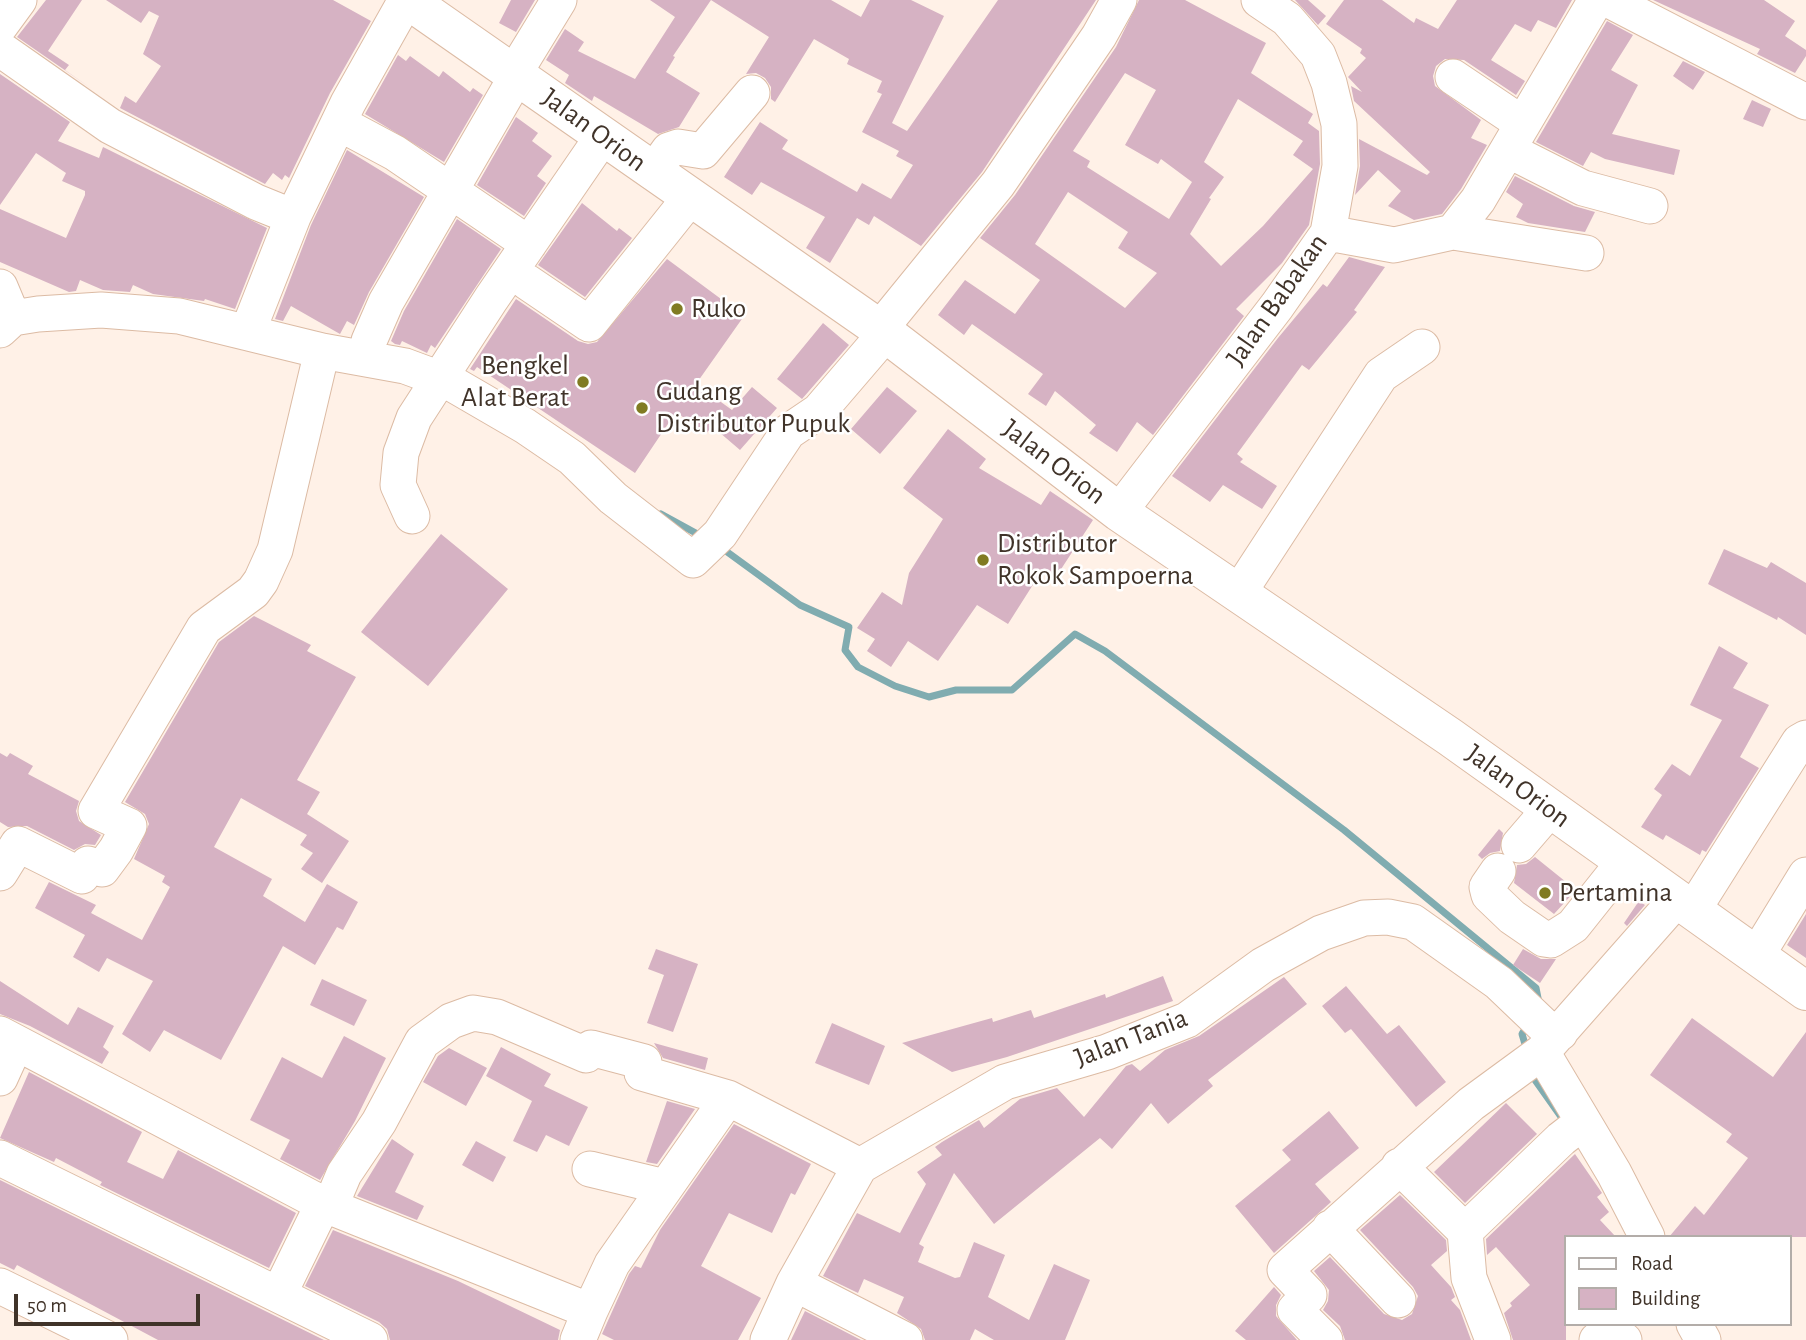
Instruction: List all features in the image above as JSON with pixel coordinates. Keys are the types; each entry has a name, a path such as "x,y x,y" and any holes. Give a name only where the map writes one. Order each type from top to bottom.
{"highway":[{"name":"Jalan Orion","path":"407,0 517,73 689,199 883,331 1119,512 1450,737 1806,991"}],"street":[{"path":"0,26 19,0"},
{"path":"250,326 293,217 339,123 407,0"},
{"path":"367,351 386,302 559,0"},
{"path":"6,311 101,310 179,316 250,326 322,351 367,351 405,366 442,373 572,458 613,498 693,560 710,544 788,432 819,411 999,184 1099,36 1119,0"},
{"path":"1453,232 1478,200 1596,1 1806,102"},
{"name":"Jalan Babakan","path":"1119,512 1277,306 1328,233 1340,166 1338,116 1318,55 1273,4"},
{"path":"0,49 110,126 256,202 293,217"},
{"path":"1453,76 1515,137 1583,188 1650,206"},
{"path":"653,172 669,150 678,147 702,151 752,93"},
{"path":"339,123 395,153 529,244"},
{"path":"412,516 398,485 401,453 414,418 603,136"},
{"path":"527,282 589,324 689,199"},
{"path":"1328,233 1394,245 1453,232 1586,253"},
{"path":"1238,594 1381,375 1422,348"},
{"path":"0,873 18,844 82,876 88,864 102,869 116,850 129,826 96,811 110,782 204,628 253,592 269,566 322,351"},
{"path":"1325,1340 1295,1310 1309,1295 1285,1270 1471,1104 1537,1039 1685,905 1799,742 1806,738"},
{"path":"1550,809 1487,887 1489,895 1512,917 1545,939 1551,940 1573,926 1624,862"},
{"path":"1757,955 1806,875"},
{"name":"Jalan Tania","path":"860,1166 1005,1082 1107,1052 1187,1020 1263,965 1321,933 1364,918 1388,917 1413,922 1499,983 1537,1039 1574,1128 1646,1235"},
{"path":"279,1294 323,1204 333,1200 344,1174 379,1122 422,1042 451,1021 474,1013 497,1017 586,1055 591,1048 644,1062 642,1073 728,1098 860,1166 794,1283 768,1340"},
{"path":"0,1078 8,1039 323,1204 584,1325 612,1264 728,1098"},
{"path":"1465,1231 1574,1128"},
{"path":"0,1158 370,1340"},
{"path":"1399,1166 1465,1231 1469,1278 1493,1340"},
{"path":"590,1169 665,1186"},
{"path":"1330,1228 1398,1300"},
{"path":"794,1283 905,1340"},
{"path":"0,1286 110,1340"},
{"path":"1597,1340 1609,1331 1624,1340"}],"building":[{"path":"46,0 82,0 48,51 69,65 65,70 92,89 17,37"},
{"path":"106,0 333,0 371,21 330,93 289,178 285,175 282,180 273,173 265,184 120,108 125,96 136,103 161,66 143,54 159,16 149,11 141,23"},
{"path":"511,0 535,0 516,32 499,23"},
{"path":"650,0 711,0 673,56 675,57 666,72 700,93 679,127 658,134 594,96 592,101 565,83 569,75 546,60 565,29 584,42 578,51 635,79 675,17"},
{"path":"711,0 831,0 861,17 870,0 911,0 944,16 892,123 907,131 998,0 1096,0 982,172 921,246 874,216 869,225 857,218 830,263 806,248 825,217 761,182 752,195 724,177 760,122 788,140 782,149 857,192 862,183 891,199 913,165 896,156 899,151 862,132 882,94 877,92 882,81 847,64 849,59 814,39 775,102 771,99 771,87 765,78 756,73 746,74 769,37"},
{"path":"1139,0 1185,0 1266,43 1251,73 1313,114 1308,123 1319,131 1320,164 1309,225 1282,263 1236,309 1244,316 1153,435 1137,422 1117,452 1089,433 1096,425 1055,391 1046,406 1028,394 1043,374 972,324 964,335 938,315 965,280 1015,314 1040,280 980,238 1015,195 1116,47","holes":["1125,73 1156,90 1125,145 1158,164 1161,159 1192,182 1169,219 1087,167 1090,161 1073,151","1238,99 1303,141 1293,155 1313,169 1263,226 1221,266 1190,234 1211,199 1209,198 1224,177 1204,162","1068,192 1128,232 1118,248 1157,273 1125,308 1035,244"]},
{"path":"1295,0 1308,0 1326,16 1318,25"},
{"path":"1344,0 1382,0 1414,23 1416,18 1438,29 1457,0 1572,0 1556,28 1538,20 1531,32 1515,24 1491,60 1525,81 1516,95 1464,60 1445,59 1436,66 1433,76 1435,86 1481,120 1471,138 1487,145 1461,189 1442,214 1414,220 1388,206 1401,191 1378,170 1355,195 1360,166 1359,139 1427,175 1430,172 1354,101 1351,86 1362,92 1348,77 1366,58 1360,53 1362,49 1326,24"},
{"path":"1653,0 1764,0 1795,21 1785,36 1806,50 1806,56 1795,73 1757,54 1760,49"},
{"path":"1607,21 1633,35 1611,70 1638,85 1612,134 1680,150 1674,175 1605,159 1591,152 1583,166 1536,142"},
{"path":"398,55 406,61 410,56 439,77 443,71 470,92 473,88 483,95 444,162 365,114"},
{"path":"1683,61 1705,72 1693,90 1673,76"},
{"path":"0,74 70,122 58,141 99,158 103,147 267,228 235,309 205,299 153,294 133,285 130,292 103,290 80,280 76,291 69,292 0,262 0,209 66,238 85,191 62,181 66,173 36,153 0,205"},
{"path":"1752,100 1771,109 1763,127 1743,119"},
{"path":"516,117 538,133 532,141 552,156 537,176 546,183 524,216 477,185"},
{"path":"347,150 424,197 369,292 354,325 347,321 340,334 291,306 283,321 275,319 311,225"},
{"path":"1515,176 1574,206 1595,212 1585,232 1528,223 1516,217 1523,204 1506,192"},
{"path":"582,203 617,231 619,228 632,238 585,297 538,265"},
{"path":"457,219 501,249 435,348 431,345 427,353 402,341 400,345 395,344 391,341 404,311"},
{"path":"1349,257 1385,267 1354,310 1357,312 1309,370 1302,365 1237,454 1243,459 1240,462 1277,486 1262,509 1223,485 1210,502 1172,476 1278,338 1323,284 1327,287"},
{"path":"667,259 744,316 696,384 732,410 752,387 777,408 740,450 712,426 706,434 676,412 635,473 477,367 474,371 470,369 516,299 578,341 588,344 597,342"},
{"path":"823,323 849,345 802,399 777,379"},
{"path":"887,387 917,411 880,454 851,429"},
{"path":"948,429 986,459 979,468 1041,505 1050,491 1093,520 1054,580 1041,572 1008,624 977,605 938,661 908,641 891,667 867,651 875,639 857,628 882,592 902,605 909,573 943,519 903,488"},
{"path":"441,534 508,589 428,686 361,632"},
{"path":"1724,549 1767,568 1771,562 1806,583 1806,635 1778,617 1777,620 1708,584"},
{"path":"254,616 311,645 307,651 356,677 297,780 320,792 307,814 349,841 322,883 301,869 313,853 300,845 307,835 241,798 214,847 272,879 263,896 305,922 327,884 358,902 343,930 337,927 315,965 283,946 221,1060 164,1030 150,1052 122,1034 153,981 107,958 99,972 73,957 85,935 35,908 49,882 96,905 91,913 142,940 170,887 162,882 165,876 134,859 149,824 145,814 125,802 219,642"},
{"path":"1719,646 1748,663 1733,688 1769,705 1740,757 1759,768 1706,852 1702,850 1700,855 1666,835 1663,840 1641,827 1662,795 1654,789 1672,764 1690,776 1722,720 1690,705"},
{"path":"0,753 7,757 10,753 33,766 28,774 79,801 76,811 79,821 101,835 95,845 85,844 74,850 27,826 8,827 0,822"},
{"path":"1499,829 1503,833 1500,851 1490,853 1482,859 1478,855"},
{"path":"1535,857 1576,890 1554,914 1514,883 1517,865 1526,864"},
{"path":"1639,901 1645,905 1627,926 1624,923"},
{"path":"1806,914 1806,958 1787,945"},
{"path":"656,949 698,964 673,1032 647,1023 664,975 648,969"},
{"path":"1523,949 1541,959 1556,959 1540,983 1513,965"},
{"path":"1163,976 1173,1001 1007,1057 952,1072 902,1043 992,1018 993,1022 1031,1010 1034,1018 1105,994 1106,998"},
{"path":"1284,977 1307,1004 1208,1080 1213,1086 1168,1124 1151,1103 1112,1149 1100,1138 994,1224 954,1173 919,1244 924,1247 918,1262 955,1278 960,1277 974,1242 1005,1255 988,1297 1029,1320 1054,1264 1090,1280 1065,1340 994,1340 975,1329 970,1340 925,1340 921,1329 897,1313 904,1297 864,1279 858,1293 823,1276 857,1213 900,1233 926,1184 917,1172 942,1155 935,1147 942,1142 979,1120 984,1128 1020,1099 1057,1088 1084,1117 1126,1066 1132,1064 1140,1071 1165,1050 1199,1036"},
{"path":"322,979 367,1000 354,1026 310,1005"},
{"path":"0,981 68,1025 78,1007 114,1026 103,1047 109,1052 102,1064 30,1026 0,1014"},
{"path":"1346,986 1387,1034 1399,1025 1446,1082 1416,1107 1351,1029 1345,1033 1322,1006"},
{"path":"1692,1018 1773,1077 1806,1032 1806,1237 1671,1235 1695,1206 1704,1215 1748,1158 1726,1142 1732,1134 1650,1075"},
{"path":"832,1023 885,1046 869,1085 815,1063"},
{"path":"344,1036 386,1058 355,1121 320,1180 280,1159 290,1140 250,1120 282,1057 322,1078"},
{"path":"654,1043 708,1058 705,1070 663,1058"},
{"path":"501,1047 551,1074 544,1086 588,1107 569,1146 546,1135 537,1152 513,1141 532,1101 486,1076"},
{"path":"449,1048 487,1068 466,1106 423,1082 438,1056"},
{"path":"29,1072 142,1132 127,1162 163,1179 178,1150 296,1213 269,1268 100,1185 102,1182 56,1158 54,1162 0,1138"},
{"path":"667,1101 695,1109 657,1164 646,1162"},
{"path":"1506,1103 1537,1134 1465,1203 1434,1172"},
{"path":"1329,1111 1359,1148 1315,1184 1331,1202 1274,1253 1235,1206 1291,1160 1282,1150"},
{"path":"734,1124 811,1164 795,1195 791,1193 772,1233 729,1213 701,1266 761,1298 738,1340 614,1340 602,1334 629,1274 635,1266 641,1268 660,1230"},
{"path":"392,1139 414,1154 395,1192 424,1206 417,1220 357,1196"},
{"path":"476,1141 506,1157 493,1182 462,1165"},
{"path":"1575,1154 1602,1193 1597,1197 1609,1212 1600,1220 1614,1235 1564,1235 1566,1340 1513,1340 1504,1313 1512,1306 1510,1303 1530,1285 1496,1247 1487,1255 1486,1239"},
{"path":"0,1180 324,1340 158,1340 17,1265 14,1270 0,1263"},
{"path":"1400,1195 1446,1240 1447,1251 1431,1265 1451,1287 1455,1297 1451,1300 1460,1310 1471,1340 1345,1340 1340,1326 1323,1310 1328,1301 1329,1290 1314,1271 1330,1257 1384,1314 1402,1320 1412,1314 1418,1296 1413,1287 1360,1230"},
{"path":"333,1230 458,1281 560,1330 558,1340 390,1340 387,1329 379,1322 305,1286"},
{"path":"1274,1287 1281,1295 1276,1305 1276,1316 1297,1340 1246,1340 1235,1331"},
{"path":"805,1311 861,1340 791,1340"}],"waterway":[{"path":"661,514 703,537"},
{"path":"719,546 800,605 849,627 845,650 858,667 895,686 929,697 956,690 1012,690 1075,634 1105,651 1344,830 1536,988 1539,1003"},
{"path":"1527,1051 1522,1034 1529,1023"},
{"path":"1533,1072 1535,1080 1564,1121"}],"place":[{"name":"Ruko","path":"677,309"},
{"name":"Bengkel Alat Berat","path":"583,382"},
{"name":"Gudang Distributor Pupuk","path":"642,408"},
{"name":"Distributor Rokok Sampoerna","path":"983,560"},
{"name":"Pertamina","path":"1545,893"}]}
